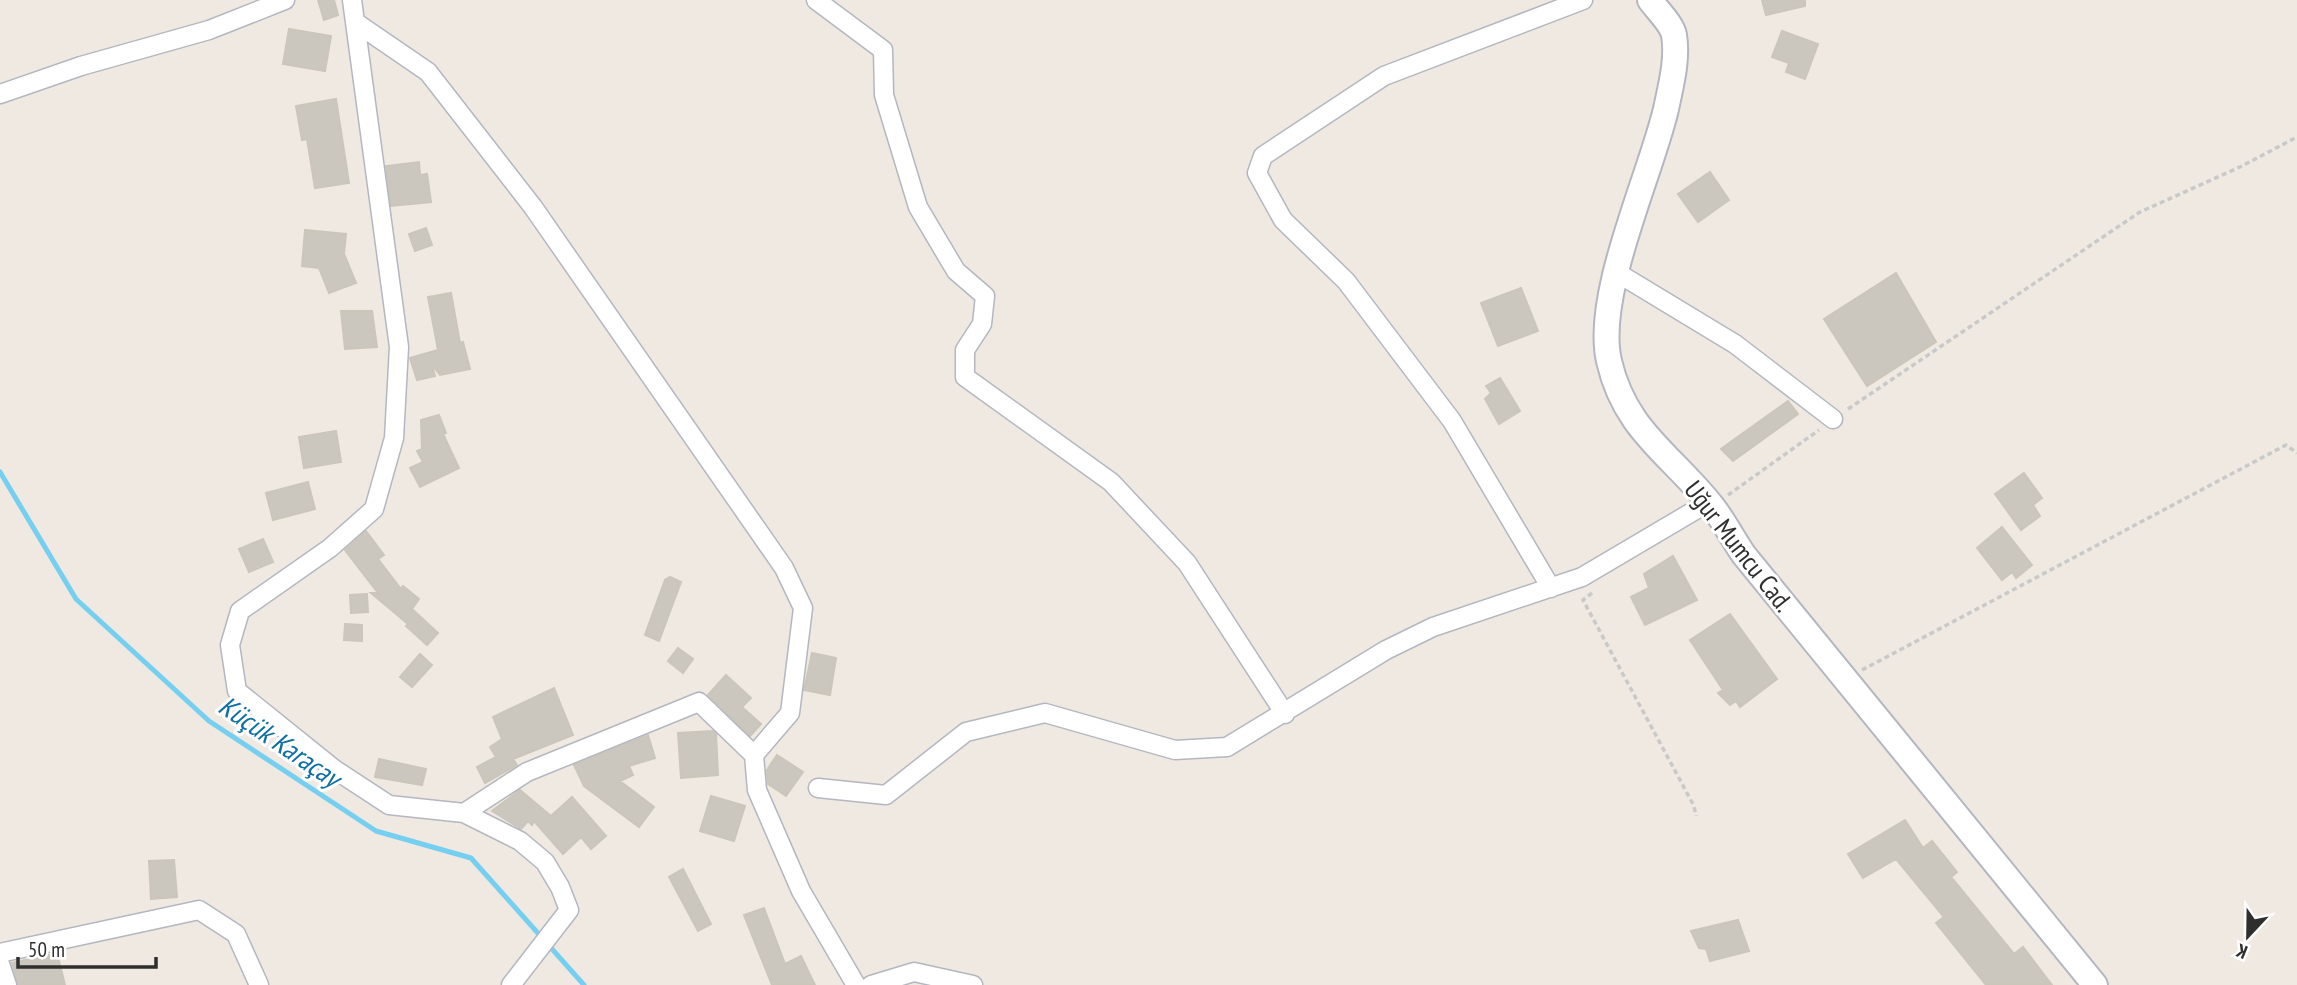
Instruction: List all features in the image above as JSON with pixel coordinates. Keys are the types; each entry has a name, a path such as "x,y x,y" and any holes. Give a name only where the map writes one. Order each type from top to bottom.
{"street":[{"path":"0,94 81,66 209,30 285,0"},
{"path":"352,0 399,347 394,438 374,509 330,548 240,611 230,645 237,691 334,769 388,805 464,813 520,841 545,862 561,887 569,910 511,985"},
{"path":"816,0 883,50 884,95 918,207 956,271 985,296 982,324 965,350 965,377 1111,482 1187,563 1285,714"},
{"path":"1551,588 1452,421 1346,281 1283,220 1257,173 1263,156 1384,76 1583,0"},
{"name":"Uğur Mumcu Cad.","path":"1650,0 1674,33 1674,75 1658,142 1616,272 1607,314 1608,359 1621,398 1648,440 1710,504 1744,555 2095,985"},
{"path":"355,22 428,72 533,207 784,568 803,608 790,713 754,755"},
{"path":"1616,272 1735,344 1833,419"},
{"path":"818,789 886,795 967,732 1045,713 1175,750 1227,747 1386,650 1433,627 1582,577 1710,504"},
{"path":"464,813 527,772 699,702 754,755 757,789 802,891 856,985"},
{"path":"0,953 199,910 236,934 259,985"},
{"path":"0,964 7,985"},
{"path":"871,985 914,972 974,985"}],"path":[{"path":"1710,504 2140,212 2297,137"},
{"path":"1845,679 2286,445 2297,453"},
{"path":"1593,592 1583,600 1694,806 1696,816"}],"building":[{"path":"318,0 334,0 338,15 324,20"},
{"path":"1762,0 1805,0 1805,6 1766,15"},
{"path":"289,29 331,36 325,71 283,64"},
{"path":"1782,31 1818,44 1805,79 1786,72 1789,63 1772,57"},
{"path":"336,99 349,183 315,188 307,139 302,140 296,106"},
{"path":"419,162 420,175 427,174 431,202 391,206 386,166"},
{"path":"1710,172 1729,200 1698,222 1678,194"},
{"path":"426,228 432,245 415,251 409,234"},
{"path":"305,230 346,234 344,254 356,283 329,293 319,268 302,266"},
{"path":"1896,273 1936,342 1867,386 1824,319"},
{"path":"1521,288 1538,331 1498,346 1481,303"},
{"path":"451,293 460,343 463,342 470,369 440,375 432,365 435,376 417,380 410,358 438,350 428,297"},
{"path":"341,311 372,311 377,347 345,349"},
{"path":"1500,378 1520,411 1499,424 1485,399 1491,393 1486,386"},
{"path":"1788,401 1798,414 1733,461 1721,449"},
{"path":"439,415 446,433 443,434 459,468 420,487 410,468 423,462 417,451 422,449 421,420"},
{"path":"336,431 341,462 304,468 299,437"},
{"path":"2024,473 2042,498 2033,505 2040,516 2021,530 1995,494"},
{"path":"308,482 315,509 273,520 266,493"},
{"path":"2002,527 2032,565 2016,578 2012,572 2002,580 1977,548"},
{"path":"366,531 384,555 378,559 401,589 403,586 419,599 412,609 438,633 427,645 406,626 408,624 371,593 378,593 345,550"},
{"path":"263,539 273,562 249,572 239,549"},
{"path":"1673,556 1697,600 1645,625 1631,597 1649,588 1644,574"},
{"path":"670,577 681,582 659,641 645,635 665,580"},
{"path":"367,594 368,612 351,613 350,595"},
{"path":"1730,614 1777,679 1740,707 1736,701 1730,705 1718,693 1723,690 1690,640"},
{"path":"345,624 362,625 362,641 344,640"},
{"path":"678,648 693,659 683,673 668,661"},
{"path":"812,653 836,658 830,695 804,690"},
{"path":"420,654 432,665 412,687 400,677"},
{"path":"726,675 751,698 742,707 761,724 750,736 708,695"},
{"path":"554,688 573,735 513,759 517,765 485,783 477,767 496,757 490,747 502,739 493,717"},
{"path":"713,731 716,734 718,775 681,778 678,733"},
{"path":"648,735 655,758 629,766 633,775 620,781 654,807 639,827 584,786 574,765"},
{"path":"777,755 803,772 786,796 768,784 767,770"},
{"path":"379,759 426,769 422,785 375,777"},
{"path":"520,790 551,816 572,797 606,836 591,849 581,837 563,854 534,821 532,825 528,821 521,829 492,811"},
{"path":"711,796 745,806 734,841 700,831"},
{"path":"1905,820 1923,848 1932,841 1957,872 1951,877 2014,954 2023,947 2052,985 1986,985 1936,923 1944,917 1896,859 1863,878 1848,854"},
{"path":"174,860 177,897 151,899 149,861"},
{"path":"683,869 711,924 698,931 669,877"},
{"path":"764,908 785,964 801,956 815,985 772,985 744,915"},
{"path":"1738,920 1749,951 1710,961 1706,949 1699,948 1691,931"},
{"path":"57,953 65,985 18,985 12,963"}],"waterway":[{"name":"Küçük Karaçay","path":"0,472 76,599 209,721 376,831 471,858 584,985"}]}
